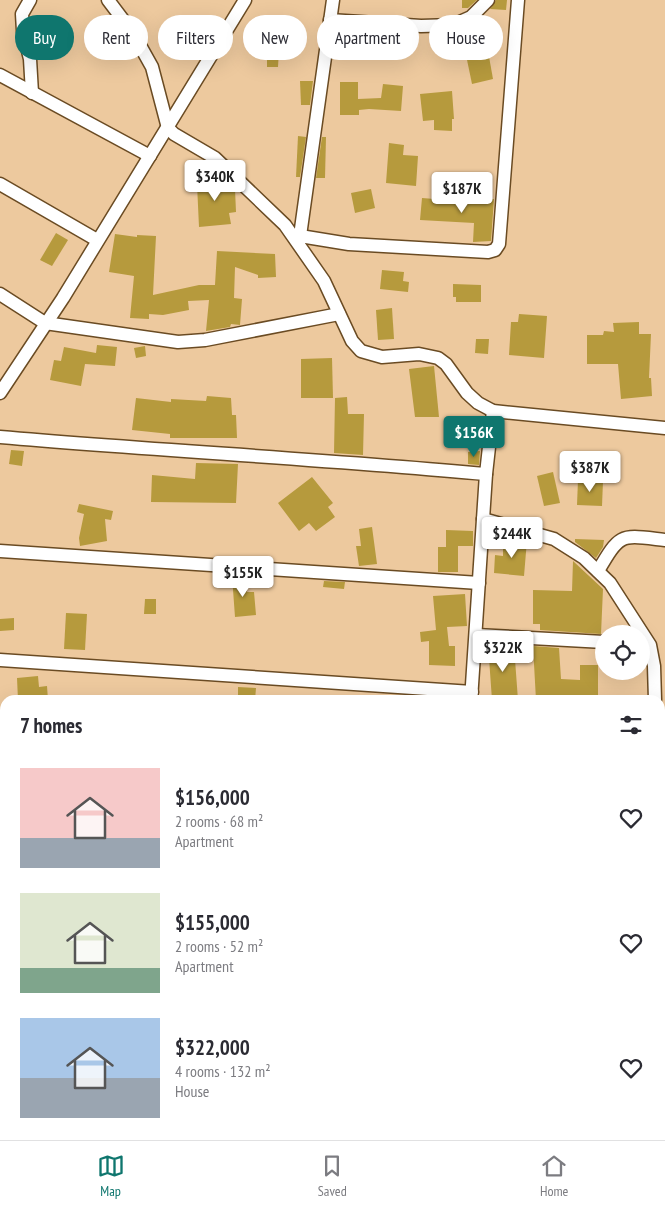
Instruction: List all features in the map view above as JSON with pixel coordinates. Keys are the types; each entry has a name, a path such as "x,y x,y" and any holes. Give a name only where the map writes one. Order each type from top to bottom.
{"street":[{"path":"30,0 22,14 23,31 30,59 32,93"},
{"path":"108,0 133,33 152,67 168,128 174,134 214,158 300,241 324,281 352,340 361,351 382,357 419,354 438,358 446,364 467,393 478,403 493,412 665,428"},
{"path":"0,393 168,128 245,0"},
{"path":"331,15 333,0"},
{"path":"419,26 453,25 472,16 488,0"},
{"path":"300,241 488,252 495,250 499,244 518,0"},
{"path":"300,241 325,60"},
{"path":"0,75 150,156"},
{"path":"0,184 97,240"},
{"path":"0,294 45,323 178,342 205,340 339,314"},
{"path":"471,695 486,474 493,412"},
{"path":"0,437 150,450 376,464 486,474"},
{"path":"483,519 554,539 584,558 610,583 635,625"},
{"path":"598,571 614,544 619,540 632,536 665,540"},
{"path":"0,551 479,583"},
{"path":"476,635 595,642"},
{"path":"650,655 654,666 655,695"},
{"path":"0,660 458,695"}],"building":[{"path":"462,0 477,0 468,8 462,8"},
{"path":"496,0 507,0 506,10 490,9"},
{"path":"267,60 278,60 278,67 267,67"},
{"path":"467,60 490,60 493,79 472,84"},
{"path":"300,81 313,81 310,105 301,105"},
{"path":"340,82 358,82 358,99 381,98 383,84 403,86 401,111 369,109 359,110 359,115 340,115"},
{"path":"452,91 454,119 452,119 452,131 434,130 434,120 423,121 420,94"},
{"path":"298,136 306,137 300,177 296,177"},
{"path":"322,137 326,137 325,178 316,178"},
{"path":"389,143 404,145 403,155 418,156 416,186 386,183"},
{"path":"202,172 213,172 213,183 229,183 235,189 236,212 229,213 231,224 199,227 197,184 202,183"},
{"path":"371,189 375,208 355,213 351,193"},
{"path":"422,198 460,201 460,199 494,199 491,241 473,242 474,223 420,220"},
{"path":"56,233 68,240 52,266 40,260"},
{"path":"115,234 137,237 137,235 156,236 153,295 199,285 215,285 217,251 275,254 276,277 258,278 258,275 235,267 234,298 242,299 240,325 231,324 230,327 206,331 209,300 188,301 189,310 163,315 149,314 149,319 130,318 134,276 109,272"},
{"path":"382,270 404,272 403,281 409,282 408,292 380,289"},
{"path":"453,284 481,285 481,302 456,302 456,297 453,297"},
{"path":"392,308 394,339 378,340 376,310"},
{"path":"519,314 547,316 544,358 509,355 511,322 518,322"},
{"path":"639,322 639,334 651,334 649,378 651,378 652,396 621,399 618,364 587,364 587,335 603,335 604,331 614,332 613,323"},
{"path":"476,339 489,339 488,354 475,353"},
{"path":"97,345 117,347 115,366 85,364 81,386 50,380 54,360 61,361 64,347 96,353"},
{"path":"145,346 146,356 136,358 134,348"},
{"path":"332,358 333,398 301,398 301,359"},
{"path":"434,366 439,417 415,417 409,369"},
{"path":"207,396 231,398 232,415 236,415 237,438 170,438 170,434 132,430 136,398 171,402 171,399 206,401"},
{"path":"347,397 348,414 364,414 363,455 334,453 335,398"},
{"path":"11,450 24,451 22,466 9,464"},
{"path":"480,451 479,465 468,464 468,452"},
{"path":"196,463 238,464 236,503 151,502 152,475 195,479"},
{"path":"553,472 560,503 544,506 537,476"},
{"path":"312,477 333,503 328,507 335,517 316,531 309,523 299,531 278,503"},
{"path":"578,480 603,481 602,506 577,505"},
{"path":"79,504 113,511 111,520 105,519 107,541 80,546 79,538 84,514 77,512"},
{"path":"372,527 377,564 359,566 356,546 361,546 359,529"},
{"path":"446,530 473,531 473,546 458,546 458,572 438,572 438,547 446,547"},
{"path":"512,538 527,540 524,576 494,573 495,555 503,556 503,548 511,549"},
{"path":"575,539 604,540 603,547 596,558 575,542"},
{"path":"573,561 603,589 601,625 595,625 595,634 540,630 540,624 533,624 533,590 572,591"},
{"path":"232,576 246,576 247,592 254,592 256,615 235,617"},
{"path":"324,581 345,582 344,589 323,587"},
{"path":"465,594 467,626 447,627 449,646 455,646 455,666 429,665 429,641 421,642 420,632 436,630 433,596"},
{"path":"145,599 156,599 156,614 144,614"},
{"path":"66,613 87,614 85,650 64,649"},
{"path":"14,618 14,630 0,631 0,619"},
{"path":"488,644 500,644 501,647 514,646 518,695 492,695"},
{"path":"533,646 559,648 561,679 580,680 580,665 595,665 598,695 536,695"},
{"path":"38,676 39,687 47,686 48,695 18,695 17,678"},
{"path":"238,687 256,688 255,695 238,695"}]}
